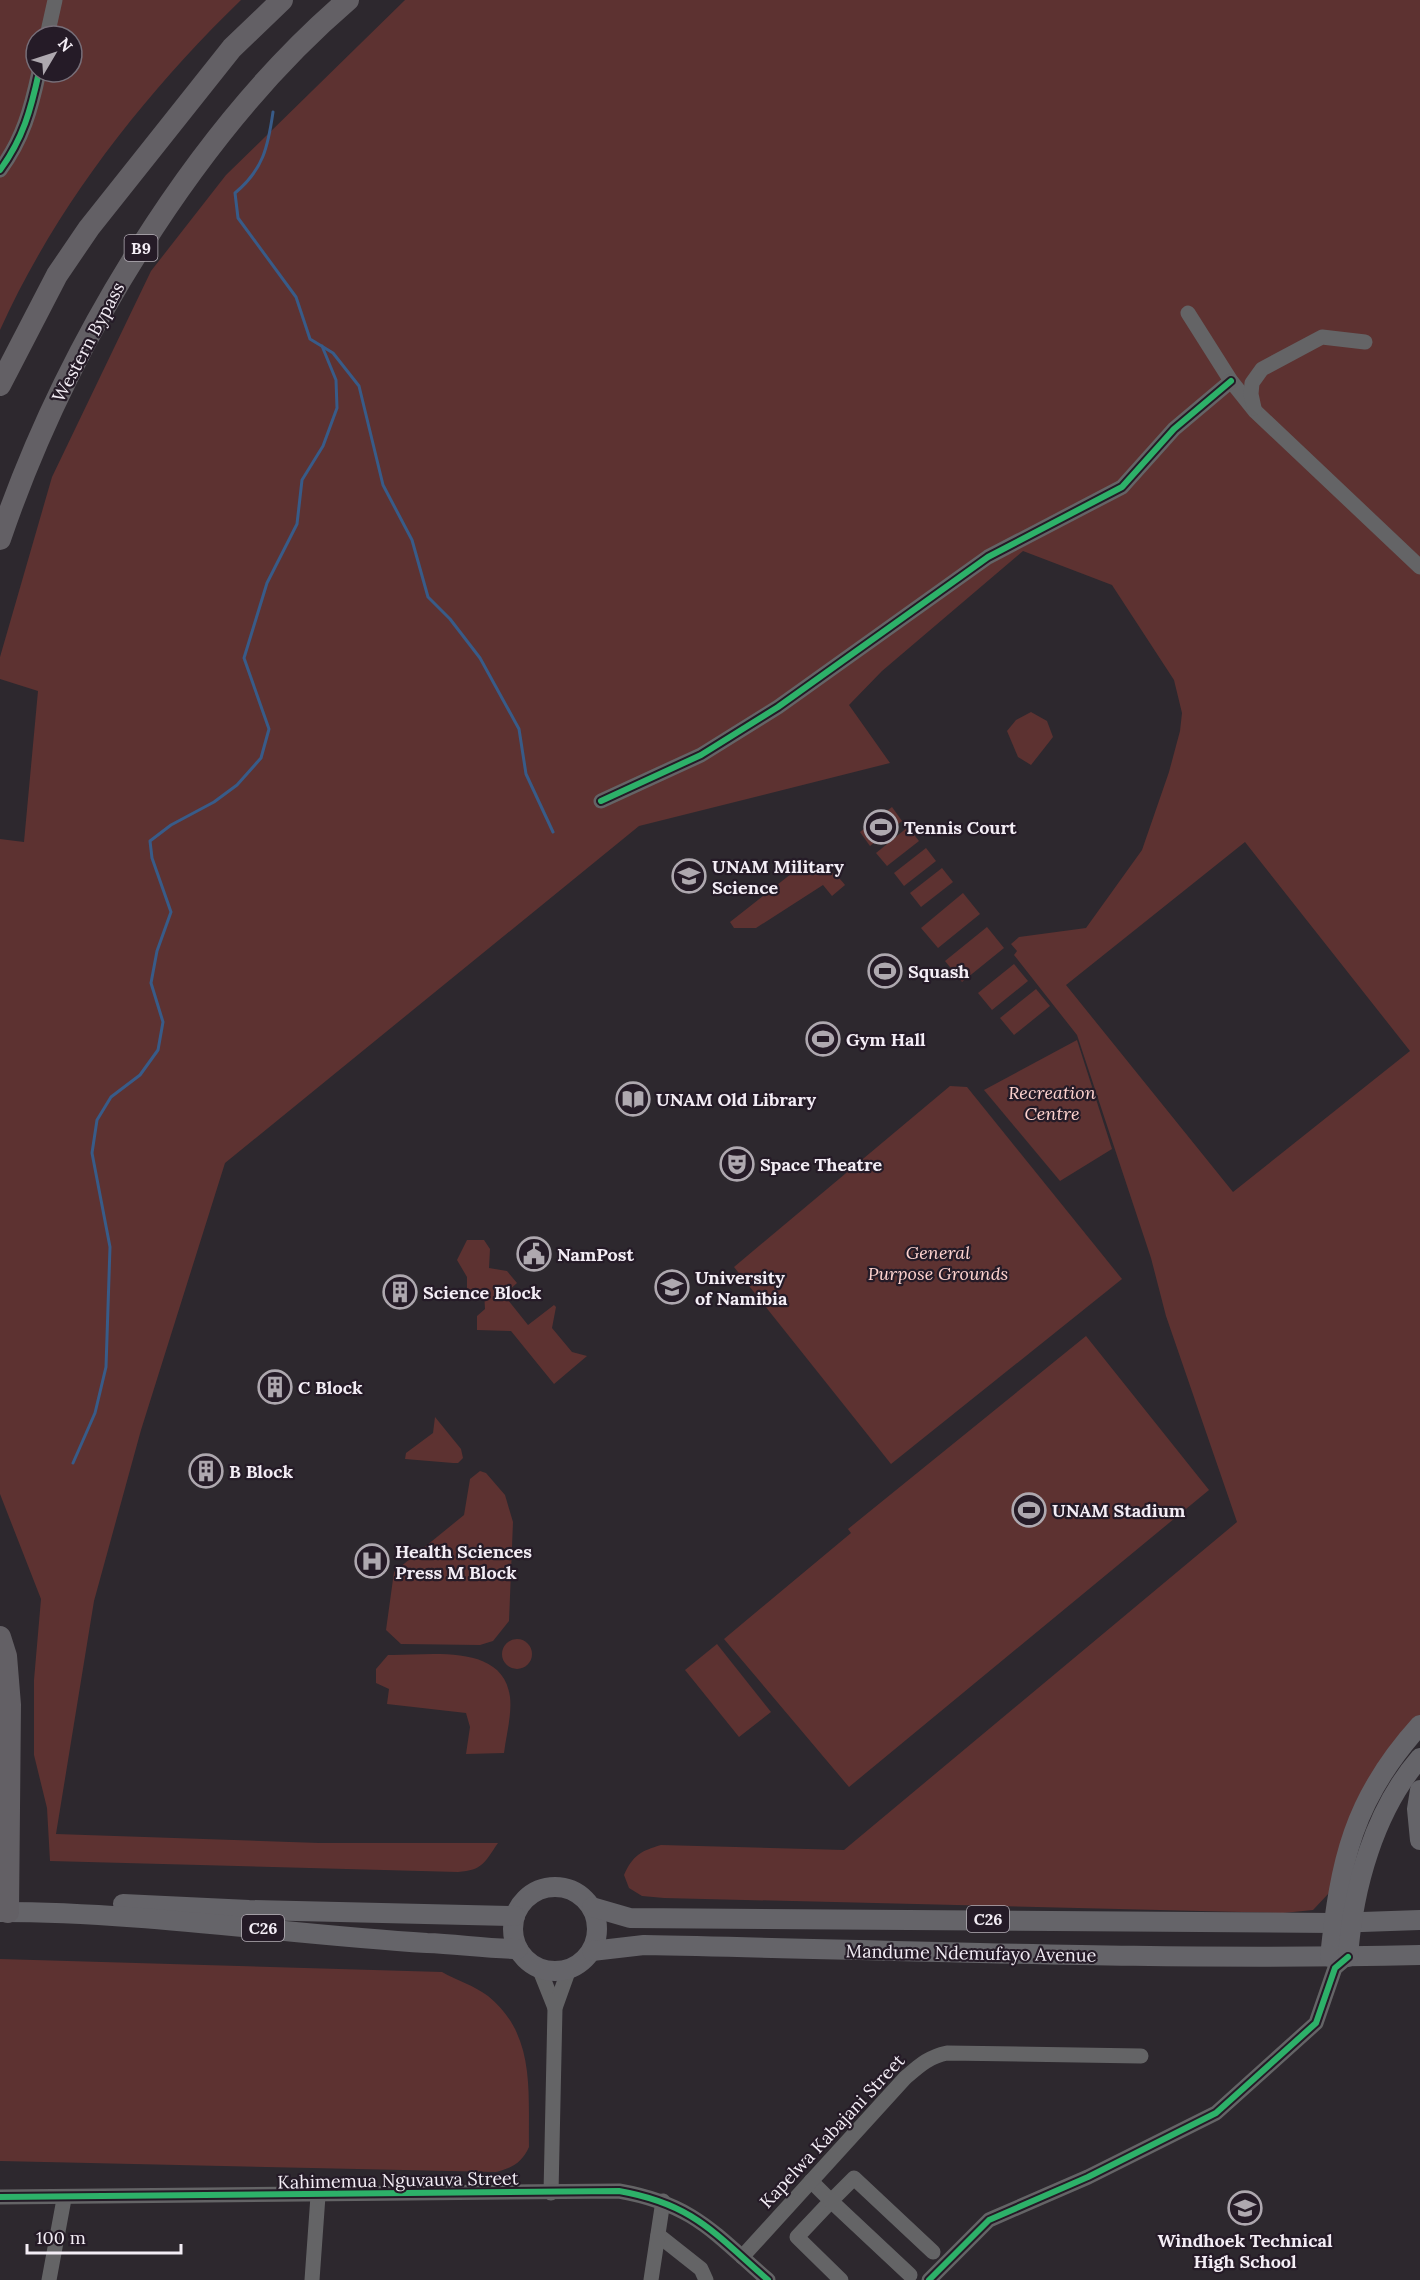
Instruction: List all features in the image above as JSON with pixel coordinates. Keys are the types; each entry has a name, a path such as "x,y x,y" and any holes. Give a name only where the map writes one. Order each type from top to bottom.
{"highway":[{"path":"0,385 57,275 89,228 232,48 282,0"},
{"name":"Western Bypass","path":"0,539 21,480 61,390 131,263 226,130 282,65 348,0"},
{"path":"0,1637 6,1656 10,1705 4,1905"}],"main road":[{"path":"1338,1961 1345,1856 1362,1809 1386,1766 1420,1725"},
{"path":"1342,1923 1389,1803 1420,1758"},
{"path":"1420,1790 1417,1809 1420,1840"},
{"name":"Mandume Ndemufayo Avenue","path":"515,1932 521,1904 536,1891 556,1886 572,1890 592,1907 630,1918 1342,1923 1420,1920"},
{"name":"C26","path":"4,1905 249,1910 515,1932"},
{"name":"C26","path":"4,1905 351,1938 515,1932"},
{"path":"515,1932 535,1966 553,1972 569,1970 582,1962 592,1951 598,1931 592,1907"},
{"name":"Mandume Ndemufayo Avenue","path":"592,1951 644,1945 1338,1961 1420,1955"}],"street":[{"path":"49,24 55,0"},
{"path":"0,170 18,144 25,128 36,84"},
{"path":"1188,313 1231,381 1255,411 1420,567"},
{"path":"1255,411 1251,394 1252,383 1262,369 1322,337 1365,342"},
{"path":"601,801 701,755 778,706 988,557 1122,487 1174,429 1231,381"},
{"path":"929,2280 989,2220 1089,2177 1216,2113 1316,2023 1338,1961"},
{"path":"535,1966 555,2008"},
{"path":"551,2193 555,2008 569,1970"},
{"name":"Kapelwa Kabajani Street","path":"742,2257 905,2078 934,2056 946,2053 1141,2056"},
{"path":"841,2280 797,2236 855,2178 933,2252"},
{"path":"811,2181 910,2275"},
{"name":"Kahimemua Nguvauva Street","path":"0,2197 64,2199 619,2191 663,2201 687,2211 707,2225 768,2280"},
{"path":"312,2280 318,2196"},
{"path":"49,2280 64,2199"},
{"path":"651,2280 663,2201"},
{"path":"658,2235 701,2270 706,2280"}],"green space":[{"path":"0,0 241,0 170,74 105,154 75,196 22,284 0,330"},
{"path":"405,0 1420,0 1420,1725 1406,1741 1329,1893 1313,1910 1283,1913 664,1898 642,1896 629,1888 624,1875 638,1855 661,1845 844,1850 1237,1522 1166,1316 1151,1258 1077,1035 1014,955 1017,951 1011,944 1019,937 1086,928 1142,850 1169,772 1180,731 1182,713 1174,680 1112,585 1023,551 882,671 849,705 890,763 639,826 225,1163 141,1430 94,1601 56,1834 319,1843 498,1843 489,1856 478,1867 458,1872 50,1861 47,1808 34,1755 34,1680 41,1599 0,1494 0,839 24,842 38,691 0,679 0,657 52,477 151,271 226,175","holes":["1245,842 1410,1051 1233,1192 1066,985"]},
{"path":"1031,712 1047,721 1053,737 1031,765 1018,757 1007,731 1016,720"},
{"name":"Tennis Court","path":"892,807 902,821 870,846 860,832"},
{"path":"908,827 919,841 887,866 876,853"},
{"path":"926,848 936,861 904,886 894,873"},
{"path":"805,867 828,870 845,885 832,896 823,885 756,928 734,928 730,922 791,874"},
{"path":"942,868 953,882 921,907 910,893"},
{"path":"963,893 980,914 938,948 921,928"},
{"path":"987,927 1004,948 962,982 945,961"},
{"path":"1014,964 1028,981 992,1010 978,993"},
{"path":"1036,989 1050,1006 1014,1035 1000,1018"},
{"name":"Recreation Centre","path":"1077,1040 1112,1149 1060,1181 984,1090"},
{"name":"General Purpose Grounds","path":"950,1086 967,1087 1122,1279 891,1464 734,1267"},
{"path":"467,1240 484,1240 490,1249 489,1268 507,1271 517,1283 504,1295 528,1325 554,1305 556,1307 552,1328 572,1352 587,1356 554,1384 511,1331 477,1330 477,1316 485,1309 484,1292 467,1289 467,1277 457,1260"},
{"name":"UNAM Stadium","path":"1086,1336 1209,1490 849,1787 724,1639 851,1533 848,1529"},
{"path":"435,1417 461,1449 463,1458 458,1463 405,1459 406,1453 433,1433"},
{"path":"480,1471 486,1473 505,1495 513,1522 509,1621 493,1641 480,1645 401,1644 386,1630 394,1572 464,1515 470,1479"},
{"path":"517,1639 528,1643 532,1654 528,1665 517,1669 506,1665 502,1654 506,1643"},
{"path":"717,1644 771,1712 739,1737 685,1670"},
{"path":"388,1655 461,1656 479,1660 494,1667 504,1679 510,1697 510,1718 504,1753 466,1754 470,1727 466,1713 387,1704 389,1689 376,1683 376,1669"},
{"path":"0,1959 442,1972 488,1996 504,2011 515,2028 526,2065 529,2147 516,2164 496,2172 0,2161"}],"waterway":[{"path":"273,112 263,157 252,176 235,193 238,218 296,297 310,339 333,353 359,386 383,485 412,540 428,597 450,619 480,658 519,729 526,774 553,832"},
{"path":"73,1463 95,1413 106,1367 110,1247 92,1153 97,1120 111,1097 140,1075 158,1050 163,1022 151,983 157,951 171,912 152,858 150,841 171,825 214,802 237,785 261,758 269,729 244,658 267,583 297,524 302,480 323,446 337,408 336,380 322,346"}],"cycle path":[{"path":"0,170 15,147 36,84"},
{"path":"601,801 701,755 778,707 988,557 1122,487 1174,429 1231,381"},
{"path":"929,2280 989,2220 1088,2177 1216,2113 1316,2023 1335,1968 1348,1957"},
{"path":"0,2197 619,2191 666,2204 684,2212 717,2235 768,2280"}],"place":[{"name":"Tennis Court","path":"881,827"},
{"name":"UNAM Military Science","path":"689,876"},
{"name":"Squash","path":"885,971"},
{"name":"Gym Hall","path":"823,1039"},
{"name":"UNAM Old Library","path":"633,1099"},
{"name":"Space Theatre","path":"737,1164"},
{"name":"NamPost","path":"534,1254"},
{"name":"University of Namibia","path":"672,1287"},
{"name":"Science Block","path":"400,1292"},
{"name":"C Block","path":"275,1387"},
{"name":"B Block","path":"206,1471"},
{"name":"UNAM Stadium","path":"1029,1510"},
{"name":"Health Sciences Press M Block","path":"372,1561"},
{"name":"Windhoek Technical High School","path":"1245,2208"}]}
